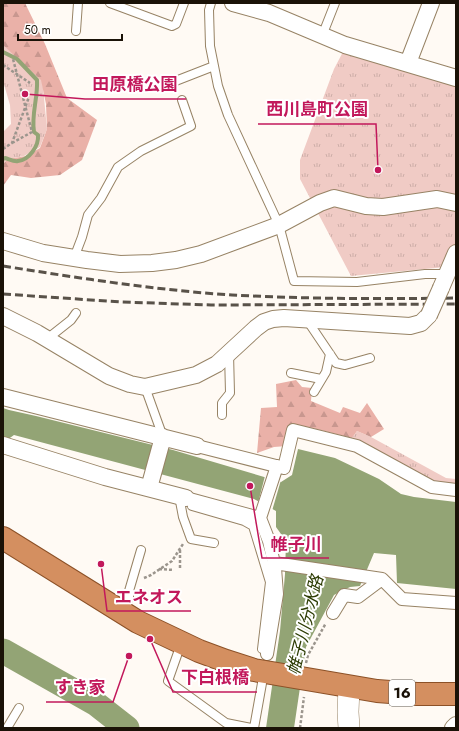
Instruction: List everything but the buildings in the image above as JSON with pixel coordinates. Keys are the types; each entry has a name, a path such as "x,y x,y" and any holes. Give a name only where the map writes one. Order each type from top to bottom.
{"highway":[{"name":"16","path":"3,538 125,606 182,643 226,661 254,670 266,663 306,680 349,687 417,694 456,694"}],"street":[{"path":"233,3 269,14 345,45 456,78"},
{"path":"408,63 431,3"},
{"path":"3,241 43,253 74,258 120,264 152,263 176,260 201,254 279,225 320,203 334,198 366,206 383,207 437,199 456,203"},
{"path":"3,316 21,324 109,376 130,384 146,387 196,375 217,364 256,328 272,319 284,318 410,326 421,323 429,315 456,253"},
{"path":"3,397 162,440 198,446 276,469 284,468 294,430 357,446 432,488 456,490"},
{"path":"149,486 162,440"},
{"path":"5,446 105,477 149,486 182,499 261,516"},
{"path":"266,663 277,594 277,563 261,516 276,469"},
{"path":"277,563 376,578 402,599 456,603"},
{"path":"333,613 344,595 358,597 376,578"},
{"path":"349,687 349,728"},
{"path":"453,728 456,725"}],"lane":[{"path":"76,31 78,3"},
{"path":"110,3 172,26 176,24 184,3"},
{"path":"210,3 210,46 218,86 228,115 279,225 294,281 357,282 425,274 444,281"},
{"path":"322,36 335,3"},
{"path":"173,82 214,66"},
{"path":"74,258 88,215 101,198 118,167 141,151 190,126 182,100"},
{"path":"47,339 71,320 76,313"},
{"path":"307,320 336,363 345,365 370,358"},
{"path":"222,415 222,403 230,393 229,353"},
{"path":"314,392 326,372 330,354"},
{"path":"292,373 321,379"},
{"path":"146,387 162,440"},
{"path":"214,543 191,539 188,535 182,499 244,521 253,526 270,582 266,663 254,728"},
{"path":"125,606 142,550"},
{"path":"182,643 168,681 226,722 251,728"},
{"path":"7,728 19,708"}],"path":[{"path":"3,149 32,132 13,59"},
{"path":"3,65 30,83"},
{"path":"12,143 29,97"},
{"path":"125,606 138,582 175,558 182,544 191,539"},
{"path":"180,548 180,570"},
{"path":"159,569 174,570"},
{"path":"300,728 308,655 333,613"}],"green space":[{"path":"3,3 25,3 45,44 67,98 97,120 82,160 60,175 31,178 11,175 3,186 3,164 8,159 26,156 40,148 47,129 46,104 41,80 3,45"},
{"path":"3,45 42,77 47,129 40,147 24,156 8,159 3,164 3,132 11,124 10,105 3,81"},
{"path":"345,48 456,81 456,243 446,267 351,276 300,179 300,160 334,69"},
{"path":"296,380 302,387 312,388 311,401 340,413 343,407 360,413 367,403 384,429 371,437 357,431 352,438 312,428 292,426 287,446 274,447 257,453 261,408 277,407 276,384"},
{"path":"357,431 371,437 446,478 456,479 456,486 442,485 352,438"}],"water":[{"name":"帷子川分水路","path":"3,408 173,450 281,482 292,475 298,449 335,458 379,479 401,494 456,502 456,589 397,583 396,555 374,553 360,586 350,587 334,595 306,647 294,728 266,728 280,631 285,574 286,541 276,527 276,511 254,499 14,435 7,440 3,439"}],"pier":[{"path":"265,476 281,480 272,511 258,503"}],"waterway":[{"path":"3,52 17,59 37,80 37,94 33,125 34,132 38,135 35,148 26,158 16,161 5,158 3,159"},
{"path":"3,651 95,703 127,728"}],"railway":[{"path":"3,266 146,287 203,293 288,297 400,299 456,298"},
{"path":"3,294 121,302 211,305 456,304"}],"place":[{"name":"田原橋公園","path":"25,94"},
{"name":"西川島町公園","path":"378,170"},
{"name":"帷子川","path":"250,486"},
{"name":"エネオス","path":"101,564"},
{"name":"下白根橋","path":"150,639"},
{"name":"すき家","path":"129,656"}]}
